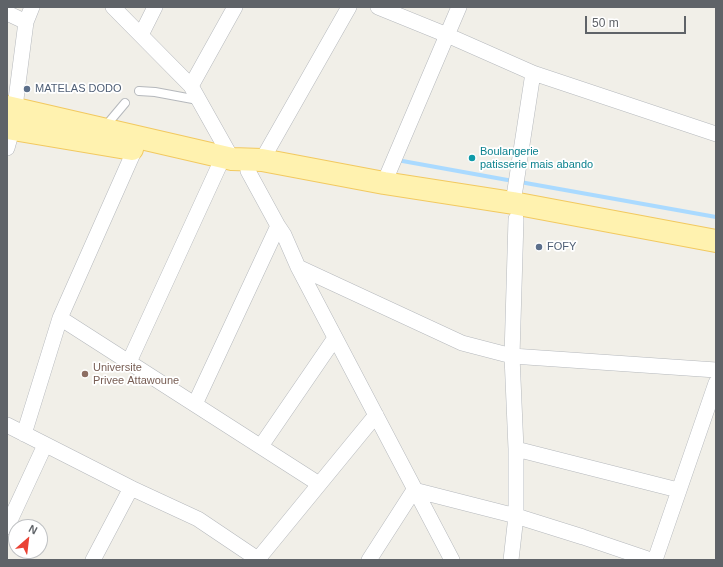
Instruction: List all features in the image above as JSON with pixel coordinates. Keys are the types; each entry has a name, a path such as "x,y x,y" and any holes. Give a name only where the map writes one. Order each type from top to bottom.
{"main road":[{"path":"10,125 104,128 240,164 515,211 716,241"},
{"path":"10,125 135,149 384,183 716,254"}],"street":[{"path":"10,125 26,22 32,7"},
{"path":"113,7 191,86 198,100 284,235 298,267 452,560"},
{"path":"141,35 155,7"},
{"path":"191,86 235,7"},
{"path":"129,362 240,164 349,7"},
{"path":"378,7 447,35 533,73 716,134"},
{"path":"384,183 459,7"},
{"path":"7,13 26,22"},
{"path":"511,560 516,516 516,449 512,356 515,211 533,73"},
{"path":"24,434 60,318 135,149"},
{"path":"195,404 278,226"},
{"path":"298,267 462,343 512,356 716,370"},
{"path":"60,318 319,484"},
{"path":"261,446 335,338"},
{"path":"655,560 716,383"},
{"path":"7,426 131,488 198,519 242,555 258,559 376,415"},
{"path":"7,527 45,445"},
{"path":"516,449 678,490"},
{"path":"93,560 131,488"},
{"path":"414,490 516,516 651,560"},
{"path":"369,560 414,490"}],"lane":[{"path":"139,91 155,92 198,100"},
{"path":"104,128 125,103"}],"waterway":[{"path":"397,160 513,181"},
{"path":"520,182 716,217"}],"place":[{"name":"MATELAS DODO","path":"27,89"},
{"name":"Boulangerie patisserie mais abando","path":"472,158"},
{"name":"FOFY","path":"539,247"},
{"name":"Universite Privee Attawoune","path":"85,374"}]}
